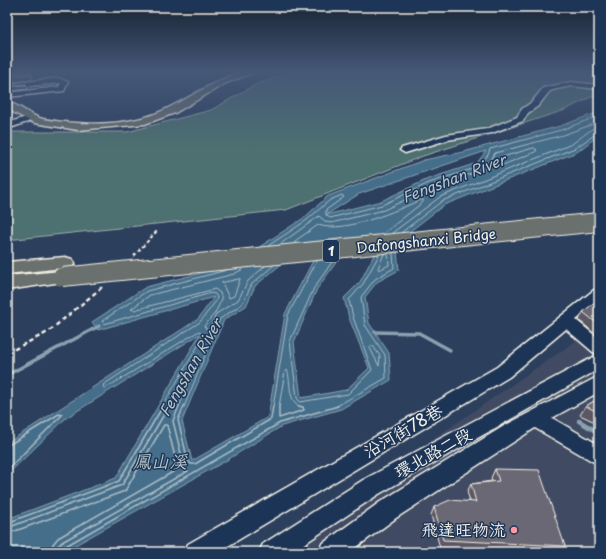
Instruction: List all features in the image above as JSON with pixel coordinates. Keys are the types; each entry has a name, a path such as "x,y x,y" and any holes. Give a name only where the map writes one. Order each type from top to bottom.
{"highway":[{"name":"Dafongshanxi Bridge","path":"63,270 599,211"},
{"name":"Dafongshanxi Bridge","path":"63,270 358,248 599,222"},
{"name":"1","path":"7,268 63,270"},
{"name":"1","path":"7,282 63,270"}],"main road":[{"path":"7,105 34,119 78,127 114,125 145,121 172,111 194,98"}],"street":[{"path":"405,150 446,138 489,131 520,119 525,111 535,104 540,98"},
{"path":"7,126 34,119"},
{"name":"沿河街78巷","path":"196,552 503,372 599,294"},
{"path":"566,321 599,348"},
{"name":"環北路二段","path":"271,552 371,487 599,361"},
{"name":"環北路二段","path":"330,552 388,510 536,418 599,383"},
{"path":"536,418 599,456"}],"path":[{"path":"131,260 157,231"},
{"path":"7,353 48,332 106,284"}],"shaded area":[{"path":"599,325 599,552 267,552 452,426"}],"green space":[{"path":"232,98 589,98 565,110 423,156 286,210 7,240 7,134 14,132 127,132 211,110"}],"water":[{"name":"鳳山溪","path":"599,112 599,135 577,152 444,205 396,242 399,270 377,282 365,297 369,323 389,353 391,380 341,409 282,426 227,460 63,552 7,552 7,519 116,478 200,334 66,418 7,475 7,443 198,319 214,297 98,330 92,322 146,287 232,265 305,217 328,196 424,160 463,152 560,126","holes":["486,151 477,163 428,179 381,201 326,215 359,194","376,251 360,282 344,298 349,318 369,368 346,390 301,398 294,342 317,289 340,257","315,257 285,314 268,417 192,461 182,421 224,320 246,306 255,286 285,261"]}],"building":[{"path":"599,300 599,325 583,312"},
{"path":"599,398 599,413 586,406"},
{"name":"飛達旺物流","path":"495,469 539,470 565,546 443,540 434,507 450,500 476,502 471,484 499,481"}],"waterway":[{"path":"7,375 99,326"},
{"path":"375,332 419,333 450,350"},
{"path":"579,421 599,433"}],"place":[{"name":"飛達旺物流","path":"514,530"}],"water label":[{"name":"Fengshan River","path":"454,179"},
{"name":"Fengshan River","path":"191,368"}]}
